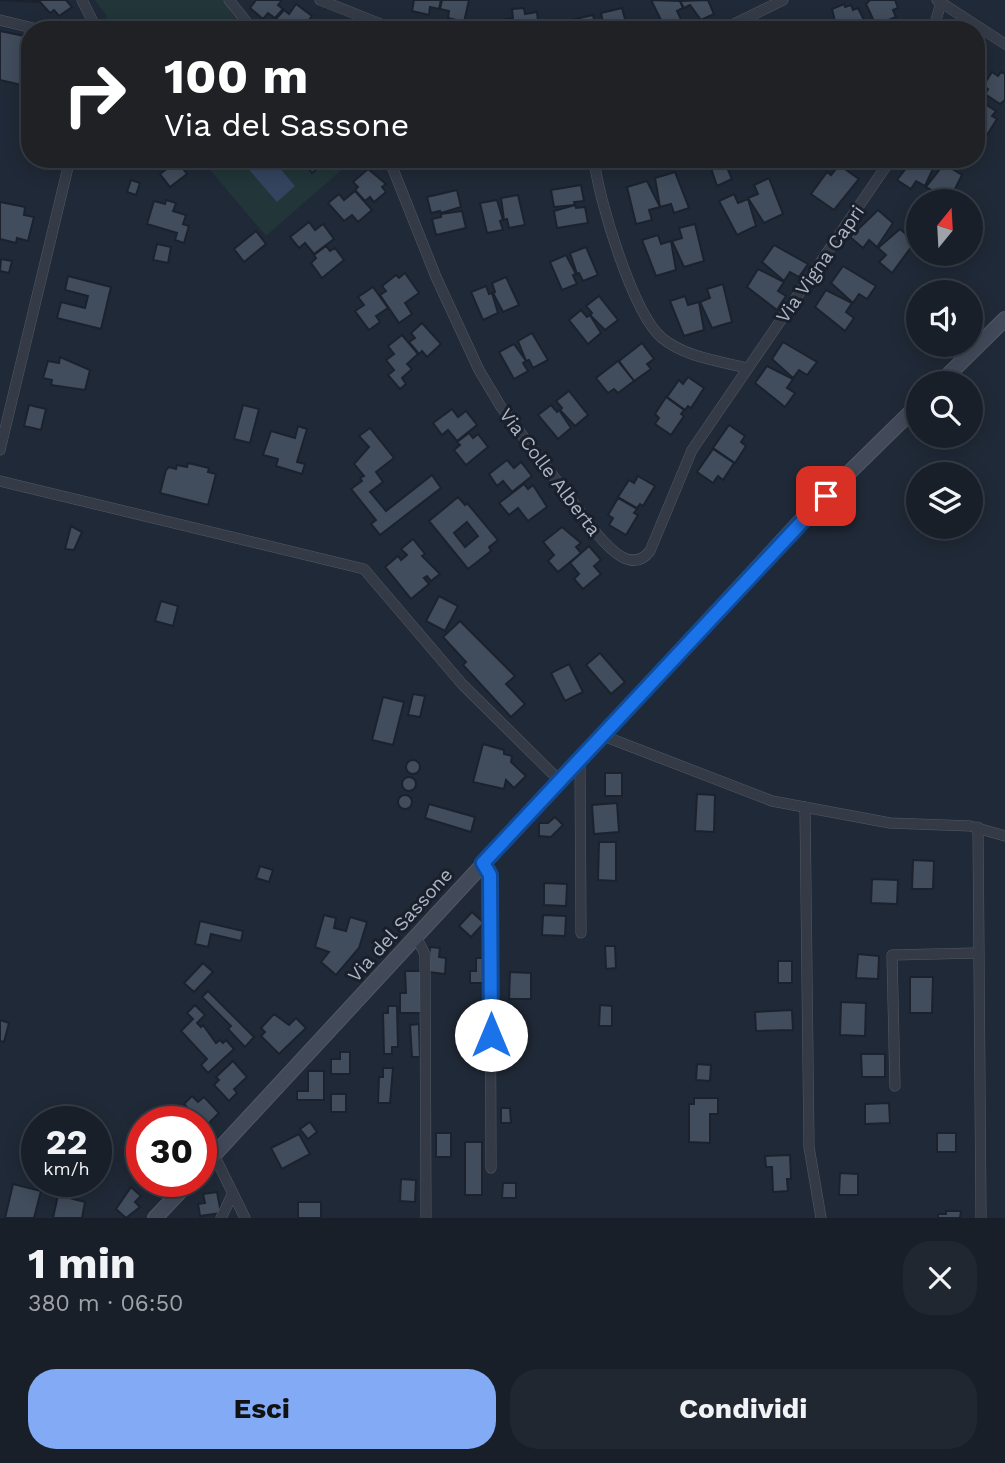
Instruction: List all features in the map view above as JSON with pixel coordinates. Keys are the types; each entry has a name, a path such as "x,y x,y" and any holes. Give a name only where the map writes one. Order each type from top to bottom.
{"main road":[{"path":"952,371 1005,319"},
{"name":"Via del Sassone","path":"217,1152 807,514 906,417"},
{"path":"157,1217 175,1197"}],"street":[{"path":"82,0 92,21"},
{"path":"229,0 246,21"},
{"path":"320,0 373,21"},
{"path":"740,21 783,0"},
{"path":"935,21 939,1 970,21"},
{"path":"0,20 21,25"},
{"path":"985,31 1005,44"},
{"path":"0,450 68,168"},
{"name":"Via Colle Alberta","path":"393,168 441,289 484,380 597,534 620,557 637,560 650,551 692,450 747,368"},
{"path":"597,168 628,277 648,323 672,345 706,358 747,368"},
{"name":"Via Vigna Capri","path":"747,368 885,168"},
{"path":"0,481 359,567 372,575 462,684 559,780"},
{"path":"601,735 735,789 805,807 890,823 978,827 1005,836"},
{"path":"580,757 581,933"},
{"path":"805,807 809,1147 821,1218"},
{"path":"978,827 981,1218"},
{"path":"483,863 490,875 491,1168"},
{"path":"416,937 425,954 426,1218"},
{"path":"895,1086 892,955 977,954"},
{"path":"217,1161 245,1218"},
{"path":"221,1218 233,1192"}],"green space":[{"path":"95,0 223,0 237,21 107,21 106,15"},
{"path":"209,168 344,168 266,236"}],"water":[{"path":"248,168 280,168 295,186 277,202"}],"building":[{"path":"0,0 66,0 72,7 59,16 54,10 50,13 40,2"},
{"path":"256,0 282,0 278,5 283,9 275,18 268,13 263,19 250,8"},
{"path":"414,0 441,0 439,9 430,7 429,15 412,11"},
{"path":"442,0 469,0 464,21 448,18 449,11 440,9"},
{"path":"651,0 680,1 683,8 677,11 682,21 662,21"},
{"path":"708,0 714,14 701,20 690,5 684,8 680,1"},
{"path":"870,0 895,0 898,8 893,10 896,17 886,21 874,21 866,4"},
{"path":"296,4 312,16 308,21 276,19 284,10 289,14"},
{"path":"844,4 845,7 851,5 853,10 858,8 864,21 835,21 832,9"},
{"path":"524,8 525,14 537,12 538,21 505,21 513,18 512,9"},
{"path":"622,8 626,21 603,21 601,13"},
{"path":"593,15 594,21 571,21"},
{"path":"0,31 21,35 21,85 0,80"},
{"path":"992,72 998,76 1001,72 1005,74 1005,100 1000,104 985,94 988,89 985,83"},
{"path":"985,104 996,111 992,116 997,119 987,135"},
{"path":"168,168 182,168 187,174 170,187 160,174"},
{"path":"711,168 732,168 728,170 732,179 717,186"},
{"path":"837,168 843,168 859,179 834,210 811,194 827,172 831,175"},
{"path":"906,168 933,168 925,186 916,181 911,189 897,180"},
{"path":"941,168 951,168 962,175 955,189 926,187"},
{"path":"368,169 386,184 382,187 386,192 374,202 370,197 365,201 355,190 358,187 353,182"},
{"path":"675,172 689,208 674,213 671,204 660,207 655,178"},
{"path":"769,178 783,214 764,223 748,198 758,194 754,185"},
{"path":"131,180 140,183 136,195 127,192"},
{"path":"647,181 660,207 649,210 652,220 636,224 627,187"},
{"path":"581,185 584,201 574,202 575,205 554,207 551,190"},
{"path":"457,190 461,207 431,213 427,197"},
{"path":"355,191 372,210 358,222 352,215 344,221 328,203 339,194 344,200"},
{"path":"734,194 738,203 748,199 756,226 737,235 719,201"},
{"path":"518,195 525,225 509,228 507,219 504,220 501,198"},
{"path":"166,200 176,203 173,211 186,215 183,224 189,226 184,243 175,240 177,233 147,224 154,201 165,204"},
{"path":"497,200 503,230 487,233 480,203"},
{"path":"0,202 25,207 24,215 34,217 28,241 17,238 16,243 0,239"},
{"path":"575,205 576,208 585,207 588,223 557,228 554,211"},
{"path":"878,210 893,223 877,247 869,240 863,248 850,237"},
{"path":"462,211 466,228 436,235 432,219 441,217 441,214"},
{"path":"309,222 315,230 323,224 334,239 314,254 305,243 299,248 290,237"},
{"path":"695,224 704,261 684,267 672,241 682,238 679,228"},
{"path":"900,229 906,234 906,254 892,273 879,262 886,255 878,248"},
{"path":"256,231 266,244 244,262 234,249"},
{"path":"658,235 661,244 671,241 676,270 656,276 642,240"},
{"path":"157,244 171,247 168,263 153,260"},
{"path":"774,245 808,264 799,277 790,272 784,281 762,262"},
{"path":"326,246 330,251 335,248 344,260 322,278 311,263 316,258 314,255"},
{"path":"586,247 598,275 583,281 579,273 577,274 570,253"},
{"path":"566,255 576,274 573,275 577,284 562,290 550,262"},
{"path":"1,259 12,261 9,273 0,271"},
{"path":"843,266 876,286 867,299 859,294 853,303 831,283"},
{"path":"758,269 784,282 778,291 786,296 777,310 747,287"},
{"path":"405,273 419,293 405,303 412,314 399,323 380,295 386,291 382,286 396,275 399,278"},
{"path":"68,276 111,287 101,329 57,318 61,302 85,308 88,296 65,290"},
{"path":"506,277 519,305 503,312 493,293 492,283"},
{"path":"723,284 732,322 712,328 700,302 710,298 707,289"},
{"path":"486,286 489,294 492,293 498,313 483,320 471,292"},
{"path":"373,287 388,308 376,316 380,322 369,330 355,311 364,305 358,297"},
{"path":"826,290 852,303 846,312 854,318 845,331 815,307"},
{"path":"599,296 618,320 605,330 590,315 592,313 586,306"},
{"path":"685,296 688,305 699,302 704,330 684,336 670,301"},
{"path":"581,310 587,317 590,315 601,333 588,344 569,320"},
{"path":"422,323 441,344 427,357 422,351 419,354 409,342 415,338 411,333"},
{"path":"532,333 548,360 533,368 529,360 526,361 518,341"},
{"path":"402,335 418,354 407,364 412,369 402,378 406,384 400,389 388,375 394,370 386,360 394,354 388,346"},
{"path":"783,342 817,362 807,375 799,370 793,378 772,359"},
{"path":"642,343 654,359 647,364 651,369 634,381 619,361"},
{"path":"514,344 526,361 523,363 528,371 514,379 499,352"},
{"path":"60,357 90,370 85,390 51,385 52,380 43,378 48,361 59,363"},
{"path":"618,361 634,381 618,393 614,389 608,393 596,378"},
{"path":"767,366 793,379 787,388 795,393 785,407 755,383"},
{"path":"688,377 704,388 691,408 688,406 685,410 667,397 679,380 683,384"},
{"path":"569,391 588,415 575,426 560,410 562,408 556,401"},
{"path":"666,397 684,410 681,414 684,416 671,435 655,424 659,418 655,414"},
{"path":"29,405 46,409 41,430 24,426"},
{"path":"243,405 259,409 250,443 234,439"},
{"path":"551,405 557,412 559,410 571,428 558,439 538,415"},
{"path":"452,409 458,417 466,411 477,425 457,441 448,430 442,435 433,423"},
{"path":"729,425 745,436 741,442 746,446 735,463 713,448"},
{"path":"298,426 307,429 297,462 305,464 302,474 276,466 278,459 263,455 271,431 295,438"},
{"path":"370,428 394,458 376,472 383,482 370,492 386,511 432,475 441,488 380,535 371,524 376,520 351,489 362,481 360,478 364,476 354,464 369,447 359,436"},
{"path":"469,433 473,438 478,434 488,447 466,465 454,450 460,445 457,442"},
{"path":"713,449 734,463 723,480 718,476 713,483 697,472"},
{"path":"507,460 514,468 521,462 532,476 512,492 503,481 497,486 489,474"},
{"path":"188,463 209,468 208,472 216,474 208,505 160,493 166,470 169,467 176,469 177,465 187,467"},
{"path":"638,476 655,486 643,506 640,504 637,508 618,497 629,480 634,483"},
{"path":"524,484 528,489 533,485 547,507 528,521 518,508 509,515 499,503"},
{"path":"458,497 465,505 467,503 498,540 489,547 491,551 468,569 429,521","holes":["467,522 478,536 465,547 454,533"]},
{"path":"618,498 637,509 634,513 638,515 626,535 609,525 613,518 608,515"},
{"path":"71,526 82,532 74,550 65,549"},
{"path":"562,527 581,543 576,547 581,553 558,572 548,561 554,555 543,542"},
{"path":"413,539 425,554 422,556 440,574 431,581 427,576 424,578 429,584 411,599 385,567 398,556 401,560 407,555 401,549"},
{"path":"589,546 601,560 594,566 601,574 583,589 574,579 579,574 570,563"},
{"path":"439,596 458,606 445,631 426,621"},
{"path":"161,601 178,606 173,626 155,621"},
{"path":"460,621 515,676 506,684 525,704 511,717 463,665 466,662 443,637"},
{"path":"600,653 625,682 611,694 586,665"},
{"path":"569,664 583,692 565,701 551,673"},
{"path":"413,694 425,696 420,717 408,715"},
{"path":"383,697 404,702 393,745 372,740"},
{"path":"483,744 504,750 504,754 512,756 511,762 526,776 514,788 506,780 504,789 473,782"},
{"path":"410,760 416,760 420,767 416,774 410,774 406,770 406,764"},
{"path":"605,773 622,773 622,796 605,796"},
{"path":"406,777 412,777 416,784 412,791 406,791 402,787 402,781"},
{"path":"697,794 715,795 714,832 695,831"},
{"path":"402,795 408,795 412,802 408,809 402,809 398,805 398,799"},
{"path":"617,803 619,832 594,834 592,805"},
{"path":"429,804 475,817 471,832 425,818"},
{"path":"555,817 563,825 551,837 539,836 539,823 548,823"},
{"path":"599,842 616,842 616,881 598,880"},
{"path":"913,860 934,861 933,889 912,889"},
{"path":"260,866 273,870 269,882 256,878"},
{"path":"872,879 898,880 897,904 871,903"},
{"path":"544,883 567,884 566,906 544,905"},
{"path":"472,912 484,923 471,937 459,926"},
{"path":"324,915 336,918 334,928 346,931 350,917 367,922 359,948 336,975 321,962 329,952 315,947"},
{"path":"543,915 566,916 565,936 542,935"},
{"path":"200,921 243,931 241,941 211,934 208,947 195,944"},
{"path":"605,946 615,946 616,968 606,969"},
{"path":"430,947 440,948 439,957 446,958 445,974 428,972"},
{"path":"858,954 879,956 878,979 856,978"},
{"path":"476,958 485,958 485,983 470,983 470,971 476,971"},
{"path":"778,961 792,961 792,983 778,983"},
{"path":"203,963 213,972 194,992 184,983"},
{"path":"405,971 421,971 421,1013 400,1013 400,993 406,993"},
{"path":"510,972 531,973 531,999 509,999"},
{"path":"910,977 933,977 932,1013 910,1013"},
{"path":"208,991 254,1037 245,1047 228,1029 231,1026 202,997"},
{"path":"841,1002 866,1003 865,1036 840,1035"},
{"path":"195,1005 205,1015 197,1023 201,1027 203,1025 216,1043 226,1040 234,1049 208,1073 201,1065 207,1059 181,1031 193,1019 187,1013"},
{"path":"600,1005 612,1006 612,1026 599,1026"},
{"path":"388,1006 397,1006 398,1047 392,1047 392,1054 384,1054 383,1013 388,1013"},
{"path":"792,1010 793,1030 756,1031 755,1012"},
{"path":"274,1014 289,1025 296,1018 306,1028 279,1054 261,1036 265,1032 261,1028"},
{"path":"0,1020 9,1023 4,1042 0,1041"},
{"path":"419,1024 420,1057 412,1057 410,1025"},
{"path":"340,1052 350,1052 350,1074 331,1074 331,1059 340,1059"},
{"path":"861,1054 885,1054 885,1077 862,1077"},
{"path":"233,1061 247,1077 234,1089 237,1093 229,1101 214,1085 219,1080 216,1077"},
{"path":"697,1064 711,1065 710,1081 696,1080"},
{"path":"383,1068 393,1068 390,1103 378,1103 379,1077 383,1077"},
{"path":"308,1071 324,1071 324,1100 297,1100 297,1091 308,1091"},
{"path":"331,1094 346,1094 346,1112 331,1112"},
{"path":"192,1096 198,1102 204,1097 212,1106 186,1106 184,1104"},
{"path":"694,1098 718,1098 718,1114 710,1114 710,1143 689,1142 689,1104 694,1104"},
{"path":"889,1103 890,1123 865,1124 865,1104"},
{"path":"501,1108 510,1108 511,1123 501,1123"},
{"path":"310,1122 317,1132 308,1139 300,1129"},
{"path":"436,1133 451,1133 451,1157 436,1157"},
{"path":"937,1133 956,1133 956,1152 937,1152"},
{"path":"299,1134 310,1154 282,1169 271,1148"},
{"path":"465,1142 482,1142 482,1195 465,1195"},
{"path":"790,1155 791,1179 787,1179 788,1191 773,1192 772,1167 766,1167 765,1156"},
{"path":"840,1173 858,1174 858,1195 839,1195"},
{"path":"401,1179 416,1180 415,1202 400,1201"},
{"path":"503,1183 516,1183 516,1198 502,1198"},
{"path":"13,1184 21,1186 21,1197 39,1197 34,1218 5,1218"},
{"path":"217,1192 221,1213 200,1216 198,1204 205,1203 204,1197 217,1197"},
{"path":"126,1194 126,1197 140,1197 135,1202 140,1207 126,1218 116,1209"},
{"path":"58,1197 85,1202 82,1218 53,1218"},
{"path":"298,1202 321,1202 321,1218 298,1218"},
{"path":"946,1211 961,1211 960,1218 938,1218 938,1214 946,1214"}],"route":[{"path":"491,1035 490,875 483,863 826,496"}]}
